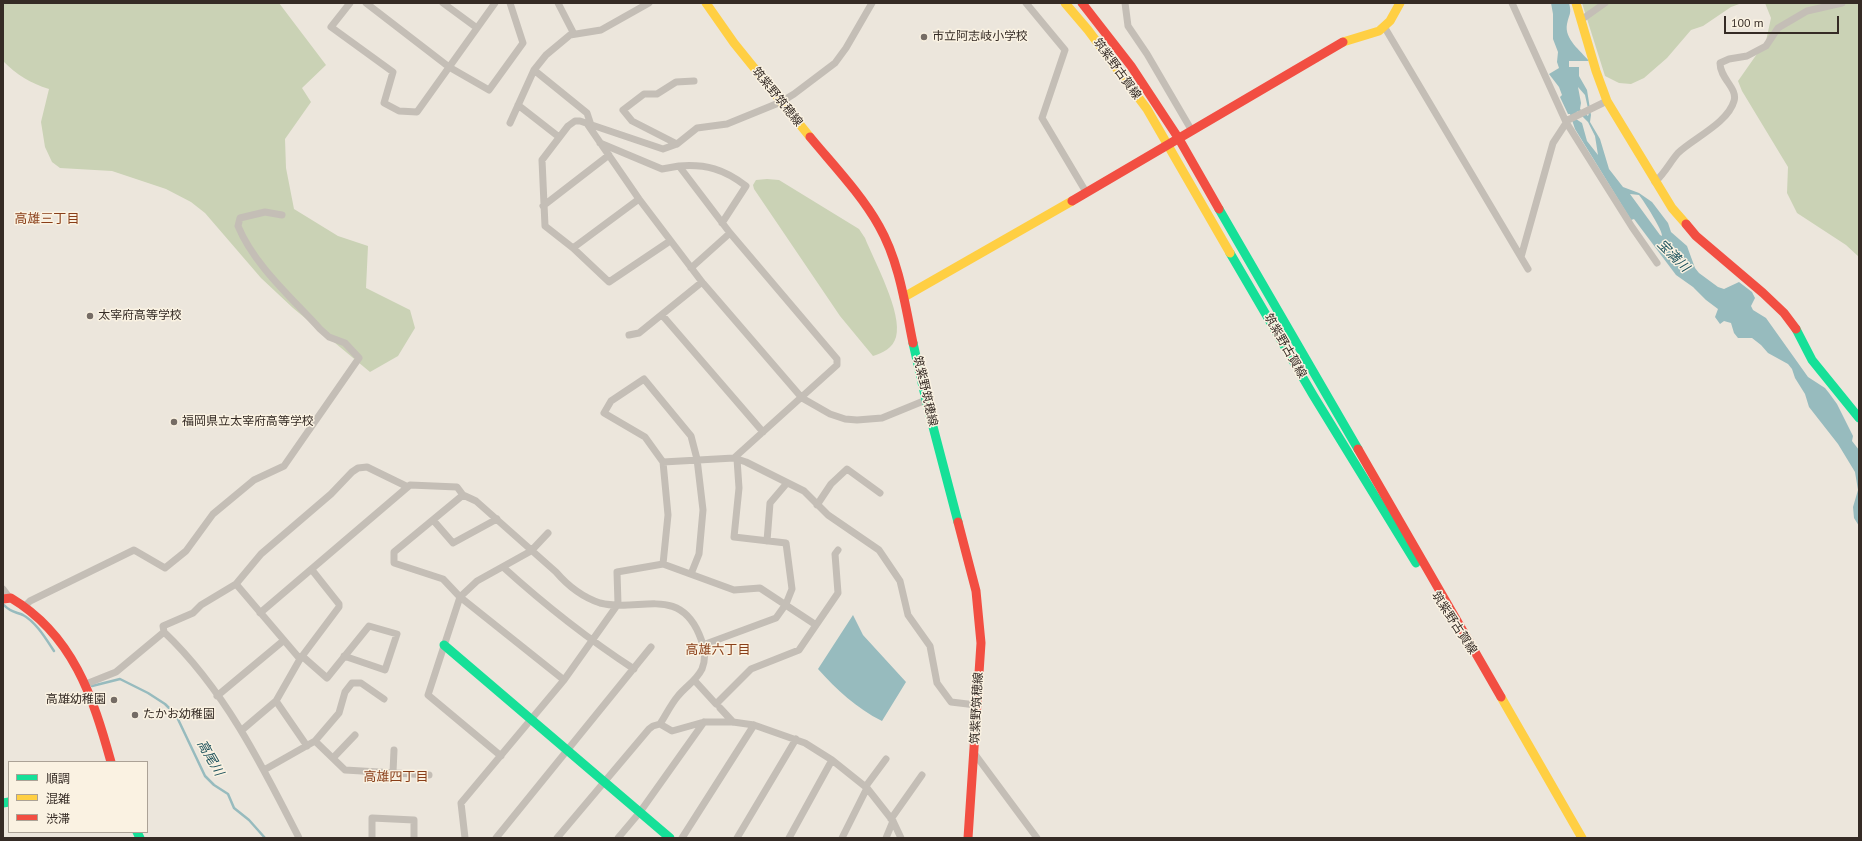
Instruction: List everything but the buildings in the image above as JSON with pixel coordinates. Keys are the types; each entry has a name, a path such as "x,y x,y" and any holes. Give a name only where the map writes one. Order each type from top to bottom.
{"main road":[{"name":"筑紫野筑穂線","path":"706,3 734,43 868,208 880,227 896,265 926,400 976,591 981,643 968,838"},
{"name":"筑紫野古賀線","path":"1065,3 1088,30 1147,109 1355,465 1442,605 1500,693"},
{"name":"筑紫野古賀線","path":"1082,3 1131,66 1179,139 1500,693 1582,838"},
{"path":"904,297 1169,145 1345,41 1385,28 1392,20 1400,3"},
{"path":"1576,3 1606,102 1672,208 1696,236 1763,293 1784,313 1795,328 1812,360 1859,418"},
{"path":"6,598 25,606 47,626 64,648 86,684 111,761"},
{"path":"444,645 670,838"}],"street":[{"path":"350,3 331,27 393,72 384,103 399,111 417,112 495,3"},
{"path":"366,3 449,67 490,90 523,42 510,3"},
{"path":"443,3 477,28"},
{"path":"558,3 574,34"},
{"path":"510,124 534,70 546,55 574,34 601,30 649,3"},
{"path":"670,241 609,282 573,248 545,226 542,160 559,137 572,122 576,121 663,149 677,144 697,128 727,124 781,102 835,63 846,48 872,3"},
{"path":"1026,3 1065,50 1042,118 1086,192"},
{"path":"1126,3 1128,26 1147,54 1192,131"},
{"path":"1512,3 1567,121 1632,227 1657,263"},
{"path":"1581,20 1605,3"},
{"path":"1655,182 1662,176 1679,153 1706,134 1725,115 1734,101 1734,92 1720,71 1720,63 1729,59 1747,56 1766,46 1778,28 1807,11 1842,3"},
{"path":"1385,28 1528,268"},
{"path":"534,70 587,113 590,125 600,143 670,241 702,282 802,398 830,414 845,419 857,420 882,418 926,400"},
{"path":"677,144 632,121 624,110 644,94 657,94 676,82 694,81"},
{"path":"1521,257 1553,143 1567,121 1606,102"},
{"path":"518,105 559,137"},
{"path":"600,143 662,169 697,164 714,168 731,175 746,186 722,223"},
{"path":"543,206 609,156"},
{"path":"679,166 730,233 837,359 837,365 735,458"},
{"path":"573,248 639,199"},
{"path":"25,606 30,601 134,550 165,568 186,551 213,514 254,480 284,466 359,358 345,343 329,337 320,329 260,263 243,240 238,226 240,218 265,212 282,215"},
{"path":"691,268 730,233"},
{"path":"629,335 639,333 702,282"},
{"path":"662,315 763,432"},
{"path":"663,564 668,515 663,462 645,437 604,413 611,401 644,379 691,436 697,459 703,510 700,554 691,574"},
{"path":"703,645 776,618 786,604 792,589 786,543 734,537 739,488 735,458"},
{"path":"663,462 735,458 804,491 828,515 880,550 900,581 908,615 930,646 937,683 951,702 976,706"},
{"path":"299,838 242,730 182,650 164,632 163,626 194,613 201,605 236,584 261,554 331,494 352,472 358,468 367,467 408,487"},
{"path":"817,505 831,484 848,469 880,493"},
{"path":"767,541 770,503 787,483"},
{"path":"260,614 410,485 454,486 463,495 476,500 556,572 564,582 581,594 601,603 666,603 679,609 693,624 703,645 703,663 695,681 678,696 660,724 653,726 650,729 557,838"},
{"path":"463,495 394,552 394,563 443,579 460,597 564,680"},
{"path":"433,520 453,543 497,519"},
{"path":"501,756 428,695 460,597 477,581 531,551 548,533"},
{"path":"695,681 716,704 751,669 799,650 838,593 835,554 838,550"},
{"path":"465,838 461,803 564,680 618,604 617,572 663,564 734,590 760,588 816,625"},
{"path":"503,567 545,604 592,642 634,669"},
{"path":"242,730 276,701 301,658 339,607 339,604 312,570"},
{"path":"236,584 283,641 301,658 327,678 344,656 369,626 397,634 385,670 344,656"},
{"path":"3,589 6,598"},
{"path":"86,684 116,672 164,632"},
{"path":"217,696 283,641"},
{"path":"496,838 651,647"},
{"path":"264,770 316,741 339,713 345,692 352,683 361,683 384,699"},
{"path":"276,701 307,746"},
{"path":"720,708 733,722"},
{"path":"660,724 672,731 704,722 733,722 754,726 810,745 866,787 892,820 901,838"},
{"path":"618,838 640,812 704,722"},
{"path":"682,838 754,726"},
{"path":"333,758 355,735"},
{"path":"737,838 796,739"},
{"path":"316,741 345,770 429,775"},
{"path":"393,772 394,750"},
{"path":"974,753 1037,838"},
{"path":"842,838 866,787 886,759"},
{"path":"789,838 832,760"},
{"path":"886,838 892,820 922,775"},
{"path":"372,838 372,818 414,820 414,838"}],"green space":[{"path":"3,3 279,3 326,65 302,88 311,102 285,139 286,168 294,209 338,236 368,246 366,288 410,310 415,328 398,356 370,372 293,308 261,278 205,213 191,202 166,189 112,171 60,168 52,162 45,147 41,122 49,89 24,78 3,61"},
{"path":"1582,3 1742,3 1731,7 1703,26 1691,30 1667,58 1644,78 1631,84 1619,83 1605,76"},
{"path":"1765,3 1859,3 1859,257 1846,245 1797,213 1787,193 1788,167 1742,91 1738,81 1766,41 1771,18"},
{"path":"756,180 779,180 859,229 865,238 892,301 897,327 896,337 893,344 887,350 873,356 840,316 754,189 753,185"}],"water":[{"name":"宝満川","path":"1551,3 1569,3 1570,12 1567,24 1568,35 1589,61 1569,61 1569,67 1579,67 1579,76 1587,90 1591,115 1590,122 1600,139 1609,169 1623,187 1639,193 1652,202 1668,223 1671,232 1687,246 1695,268 1699,273 1718,287 1724,289 1739,282 1752,292 1755,298 1751,306 1753,310 1766,318 1808,377 1825,388 1837,404 1853,436 1852,441 1859,450 1859,526 1854,518 1853,507 1858,490 1855,472 1838,444 1809,407 1805,394 1795,378 1792,369 1788,364 1768,353 1752,338 1738,338 1734,333 1731,323 1724,321 1720,324 1715,317 1718,309 1693,287 1676,275 1634,219 1631,220 1575,129 1570,114 1568,114 1560,97 1562,95 1559,87 1549,74 1559,68 1557,62 1558,52 1553,39 1553,14","holes":["1578,87 1585,95 1589,113 1588,116 1580,109 1581,103","1577,111 1588,122 1595,136 1598,155 1587,141 1582,123 1576,119","1630,194 1639,195 1660,228 1662,236"]},
{"path":"853,615 863,635 906,682 882,721 847,698 818,669"}],"waterway":[{"path":"4,605 13,612 28,618 40,631 54,651"},
{"name":"高尾川","path":"92,686 120,679 148,693 165,704 176,715 205,776 214,785 228,794 234,808 249,820 265,838"}],"traffic: fast":[{"path":"1219,209 1358,449"},
{"path":"1230,253 1313,395 1416,563"},
{"path":"1796,329 1812,360 1859,418"},
{"path":"913,343 926,400 958,522"},
{"path":"444,645 670,838"},
{"path":"3,803 8,802"},
{"path":"138,833 140,838"}],"traffic: slow":[{"path":"706,3 734,43 810,137"},
{"path":"1065,3 1088,30 1147,109 1230,253"},
{"path":"1343,42 1379,31 1390,21 1400,3"},
{"path":"1576,3 1596,71 1607,101 1672,208 1686,224"},
{"path":"904,297 1072,201"},
{"path":"1501,697 1582,838"}],"traffic: jam":[{"path":"1082,3 1131,66 1179,139 1219,209"},
{"path":"1072,201 1343,42"},
{"path":"810,137 847,180 872,214 886,239 892,254 904,298 913,343"},
{"path":"1686,224 1696,236 1763,293 1784,313 1796,329"},
{"path":"1358,449 1501,697"},
{"path":"958,522 976,591 981,643 968,838"},
{"path":"3,599 11,598 32,613 50,630 65,649 78,670 88,691 111,761"}],"place":[{"name":"市立阿志岐小学校","path":"924,37"},
{"name":"太宰府高等学校","path":"90,316"},
{"name":"福岡県立太宰府高等学校","path":"174,422"},
{"name":"高雄幼稚園","path":"114,700"},
{"name":"たかお幼稚園","path":"135,715"}],"district":[{"name":"高雄三丁目","path":"47,219"},
{"name":"高雄六丁目","path":"718,650"},
{"name":"高雄四丁目","path":"396,777"}]}
